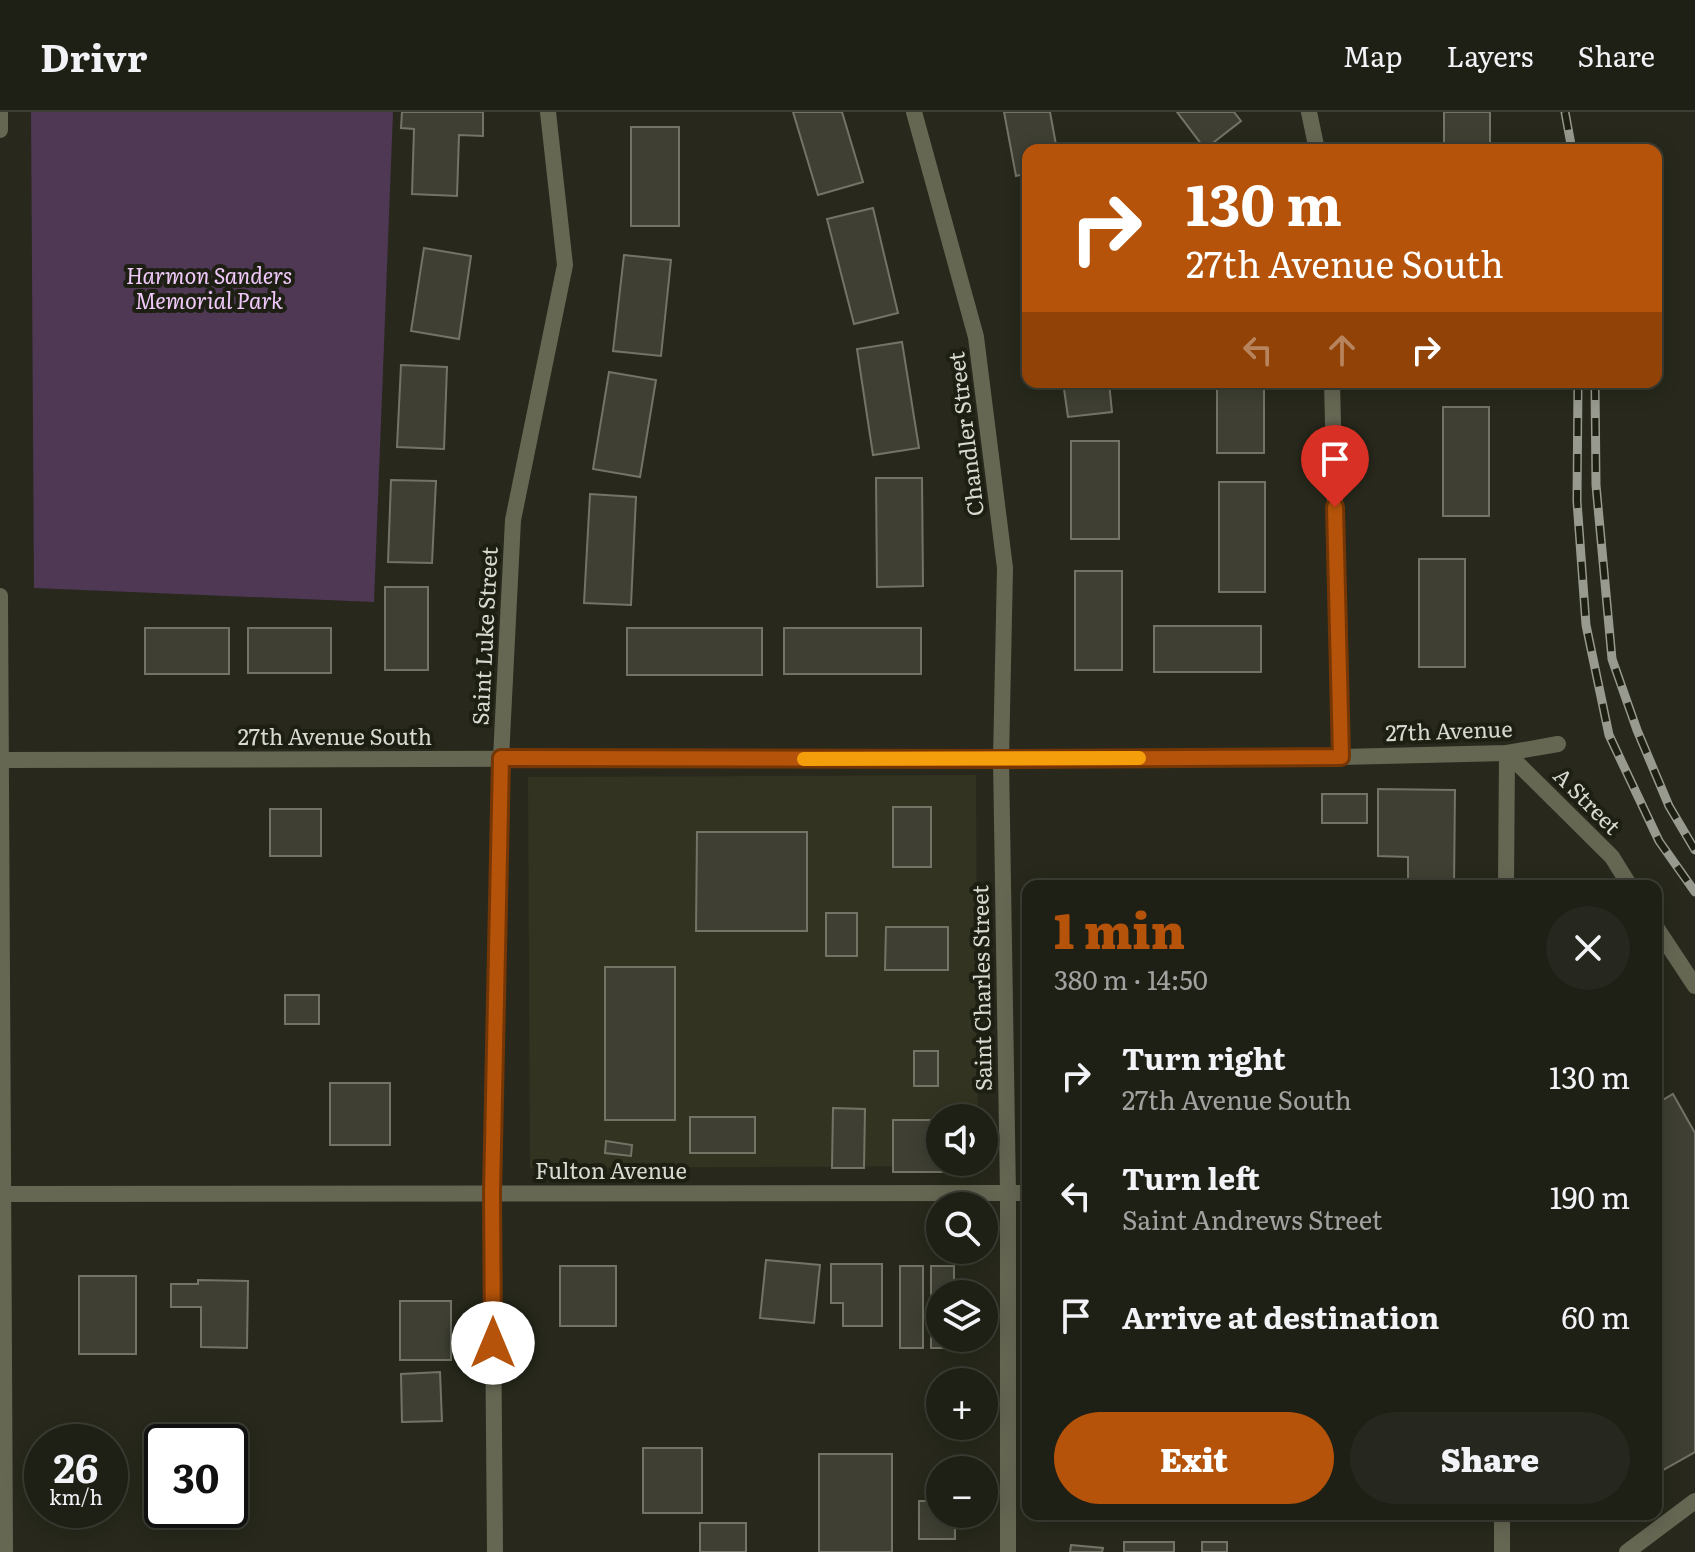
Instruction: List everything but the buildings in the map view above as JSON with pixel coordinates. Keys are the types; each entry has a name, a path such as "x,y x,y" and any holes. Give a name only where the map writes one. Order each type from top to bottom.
{"street":[{"path":"0,112 0,130"},
{"name":"Saint Luke Street","path":"495,1552 492,1193 501,758 513,520 565,265 548,112"},
{"name":"Chandler Street","path":"914,112 976,337 1005,568 1001,759"},
{"path":"1309,112 1316,144"},
{"path":"1332,388 1341,757"},
{"path":"0,596 5,1552"},
{"name":"27th Avenue","path":"1341,757 1507,753 1558,744"},
{"path":"1506,880 1507,753"},
{"name":"A Street","path":"1507,753 1612,857 1626,880"},
{"name":"27th Avenue South","path":"2,760 1341,757"},
{"name":"Saint Charles Street","path":"1001,759 1008,1193 1008,1552"},
{"path":"1662,936 1695,986"},
{"name":"Fulton Avenue","path":"2,1194 1022,1193"},
{"path":"1627,1552 1695,1501"},
{"path":"1502,1520 1502,1552"}],"shaded area":[{"path":"976,775 978,1104 926,1104 926,1166 530,1168 528,777"}],"green space":[{"name":"Harmon Sanders Memorial Park","path":"31,112 393,112 374,602 34,588"}],"railway":[{"path":"1565,112 1571,144"},
{"path":"1578,388 1577,501 1586,625 1609,735 1659,841 1695,892"},
{"path":"1595,388 1596,485 1612,659 1669,806 1695,850"}],"slow traffic":[{"path":"804,759 1139,758"}],"route":[{"path":"493,1343 492,1193 501,758 1341,757 1335,507"}]}
